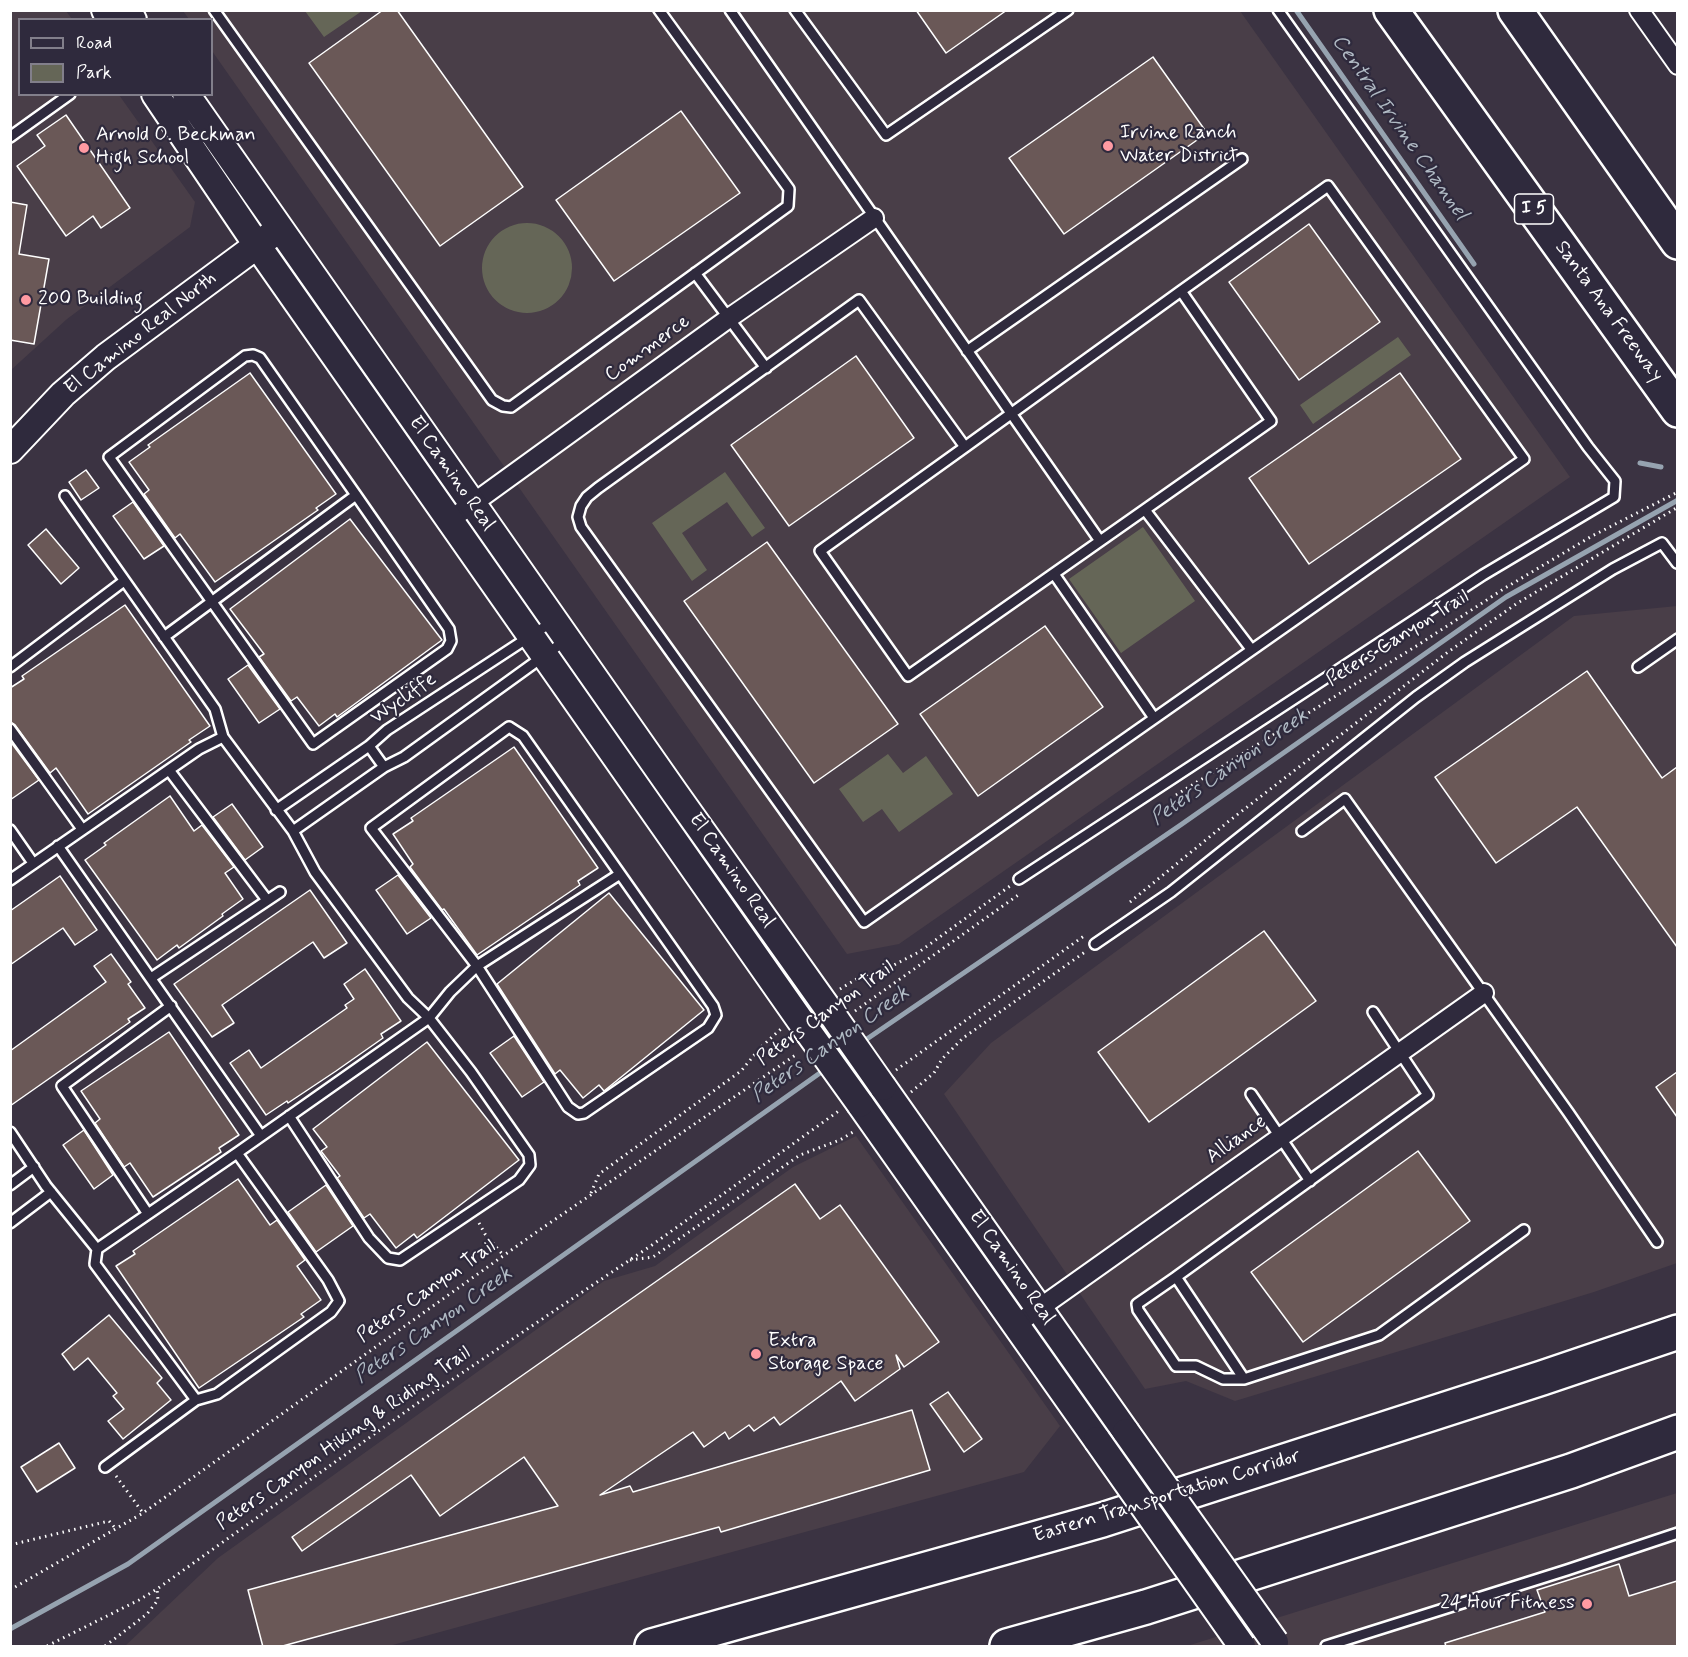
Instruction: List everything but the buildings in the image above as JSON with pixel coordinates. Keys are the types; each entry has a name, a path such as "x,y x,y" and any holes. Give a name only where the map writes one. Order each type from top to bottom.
{"highway":[{"name":"Santa Ana Freeway","path":"1391,10 1677,409"},
{"path":"1515,10 1677,242"},
{"name":"Eastern Transportation Corridor","path":"652,1647 1102,1520 1677,1332"},
{"path":"1007,1647 1157,1603 1572,1471 1677,1432"}],"main road":[{"name":"El Camino Real","path":"156,96 257,245 537,646 806,1041 859,1116 1017,1324 1242,1647"},
{"name":"El Camino Real","path":"187,96 561,630 842,1016 884,1087 1277,1644"},
{"name":"El Camino Real North","path":"10,450 63,394 106,357 280,229"}],"street":[{"path":"1639,10 1677,65"},
{"name":"Commerce","path":"450,520 729,318 874,218"},
{"name":"Alliance","path":"1017,1324 1484,993"}],"lane":[{"path":"214,10 492,400 511,407 788,206 789,189 659,10"},
{"path":"730,10 1100,541"},
{"path":"795,10 886,135 1068,10"},
{"path":"1019,879 1483,575 1614,497 1615,481 1588,447 1278,10"},
{"path":"10,137 67,96"},
{"path":"967,351 1242,159"},
{"path":"965,447 859,300 587,497 578,517 581,527 864,922 1524,459 1328,186 1181,291 1011,414 965,447 820,551 908,676 1271,421 1181,291"},
{"path":"695,273 766,368"},
{"path":"253,355 260,358 449,629 451,641 447,649 313,744 212,601 109,456 245,356 253,355"},
{"path":"164,637 356,495"},
{"path":"65,496 215,709 223,737 293,831 315,872 408,998 429,1018 471,1072 529,1155 530,1166 519,1179 400,1260 388,1258 369,1238 289,1116"},
{"path":"1145,510 1251,650"},
{"path":"1095,944 1171,892 1416,697 1465,662 1613,569 1662,543 1677,563"},
{"path":"1054,574 1154,718"},
{"path":"10,667 124,581"},
{"name":"Wycliffe","path":"276,810 369,746 387,730 537,646 561,630"},
{"name":"Wycliffe","path":"293,831 384,767 404,757 537,646 561,630"},
{"path":"1638,668 1677,639"},
{"path":"509,727 523,736 713,1006 716,1015 708,1028 584,1113 578,1114 568,1107 477,966 371,828 509,727"},
{"path":"10,729 82,830"},
{"path":"10,880 199,748 223,737"},
{"path":"369,746 384,767"},
{"path":"169,770 267,900"},
{"path":"1302,831 1345,799 1568,1112 1657,1242"},
{"path":"10,830 33,863"},
{"path":"58,846 261,1136"},
{"path":"97,1249 429,1018 450,992 477,966 620,874"},
{"path":"151,978 280,892"},
{"path":"148,1214 62,1086 171,1006"},
{"path":"1373,1012 1428,1095 1137,1304 1138,1310 1176,1366 1196,1366 1223,1379 1244,1379 1379,1335 1524,1230"},
{"path":"1251,1094 1311,1181"},
{"path":"10,1132 51,1192 97,1249 95,1264 196,1400"},
{"path":"105,1467 196,1400 217,1394 331,1312 339,1301 327,1280 237,1153"},
{"path":"10,1185 34,1167"},
{"path":"10,1223 51,1192"},
{"path":"1176,1277 1244,1379"},
{"path":"1326,1647 1677,1533"}],"path":[{"name":"Peters Canyon Trail","path":"1173,796 1418,645 1505,588 1592,536 1677,492"},
{"path":"839,990 860,977 890,967 919,951 1019,879"},
{"name":"Peters Canyon Trail","path":"842,1016 1025,890"},
{"path":"910,1092 934,1073 942,1059 963,1038 1095,944"},
{"path":"590,1195 599,1174 741,1071 761,1047 784,1027"},
{"name":"Peters Canyon Trail","path":"10,1590 143,1513 806,1041"},
{"path":"628,1261 653,1257 800,1155 840,1140 859,1116"},
{"path":"472,1211 485,1234 504,1256"},
{"name":"Peters Canyon Hiking & Riding Trail","path":"47,1647 157,1589 422,1400 652,1245"},
{"path":"105,1467 111,1476 115,1475 143,1513"},
{"path":"10,1545 109,1521 116,1529"},
{"path":"105,1647 147,1614 158,1600 157,1589"}],"shaded area":[{"name":"Arnold O. Beckman High School","path":"11,11 66,11 71,18 18,18 18,96 120,96 195,202 190,227 67,319 11,370"},
{"path":"183,11 1240,11 1570,477 899,944 847,954 213,52 213,18 188,18"},
{"path":"1677,606 1677,1263 1594,1292 1235,1401 1186,1381 1145,1389 944,1094 991,1043 1574,616"},
{"name":"Extra Storage Space","path":"856,1136 1060,1426 1024,1472 389,1646 125,1646 218,1558 604,1281 655,1266 793,1167"},
{"path":"1677,1493 1677,1646 1187,1646"}],"green space":[{"path":"305,11 362,11 324,37"},
{"path":"527,223 544,226 559,236 569,251 572,268 569,285 559,300 544,310 527,313 510,310 495,300 485,285 482,268 485,251 495,236 510,226"},
{"path":"1398,337 1411,355 1313,424 1300,405"},
{"path":"725,472 765,528 752,537 727,502 682,533 707,570 692,581 652,523"},
{"path":"1143,527 1195,601 1121,653 1069,579"},
{"path":"888,754 903,773 926,756 953,794 899,832 882,809 863,822 839,789"}],"waterway":[{"name":"Central Irvine Channel","path":"1296,10 1474,264"},
{"name":"Central Irvine Channel","path":"1640,463 1661,467"},
{"name":"Peters Canyon Creek","path":"861,1043 1182,824 1506,597 1678,500"},
{"name":"Peters Canyon Creek","path":"10,1629 128,1564 827,1068"}],"place":[{"name":"Irvine Ranch Water District","path":"1108,146"},
{"name":"Arnold O. Beckman High School","path":"84,148"},
{"name":"200 Building","path":"26,300"},
{"name":"Extra Storage Space","path":"756,1354"},
{"name":"24 Hour Fitness","path":"1587,1604"}]}
